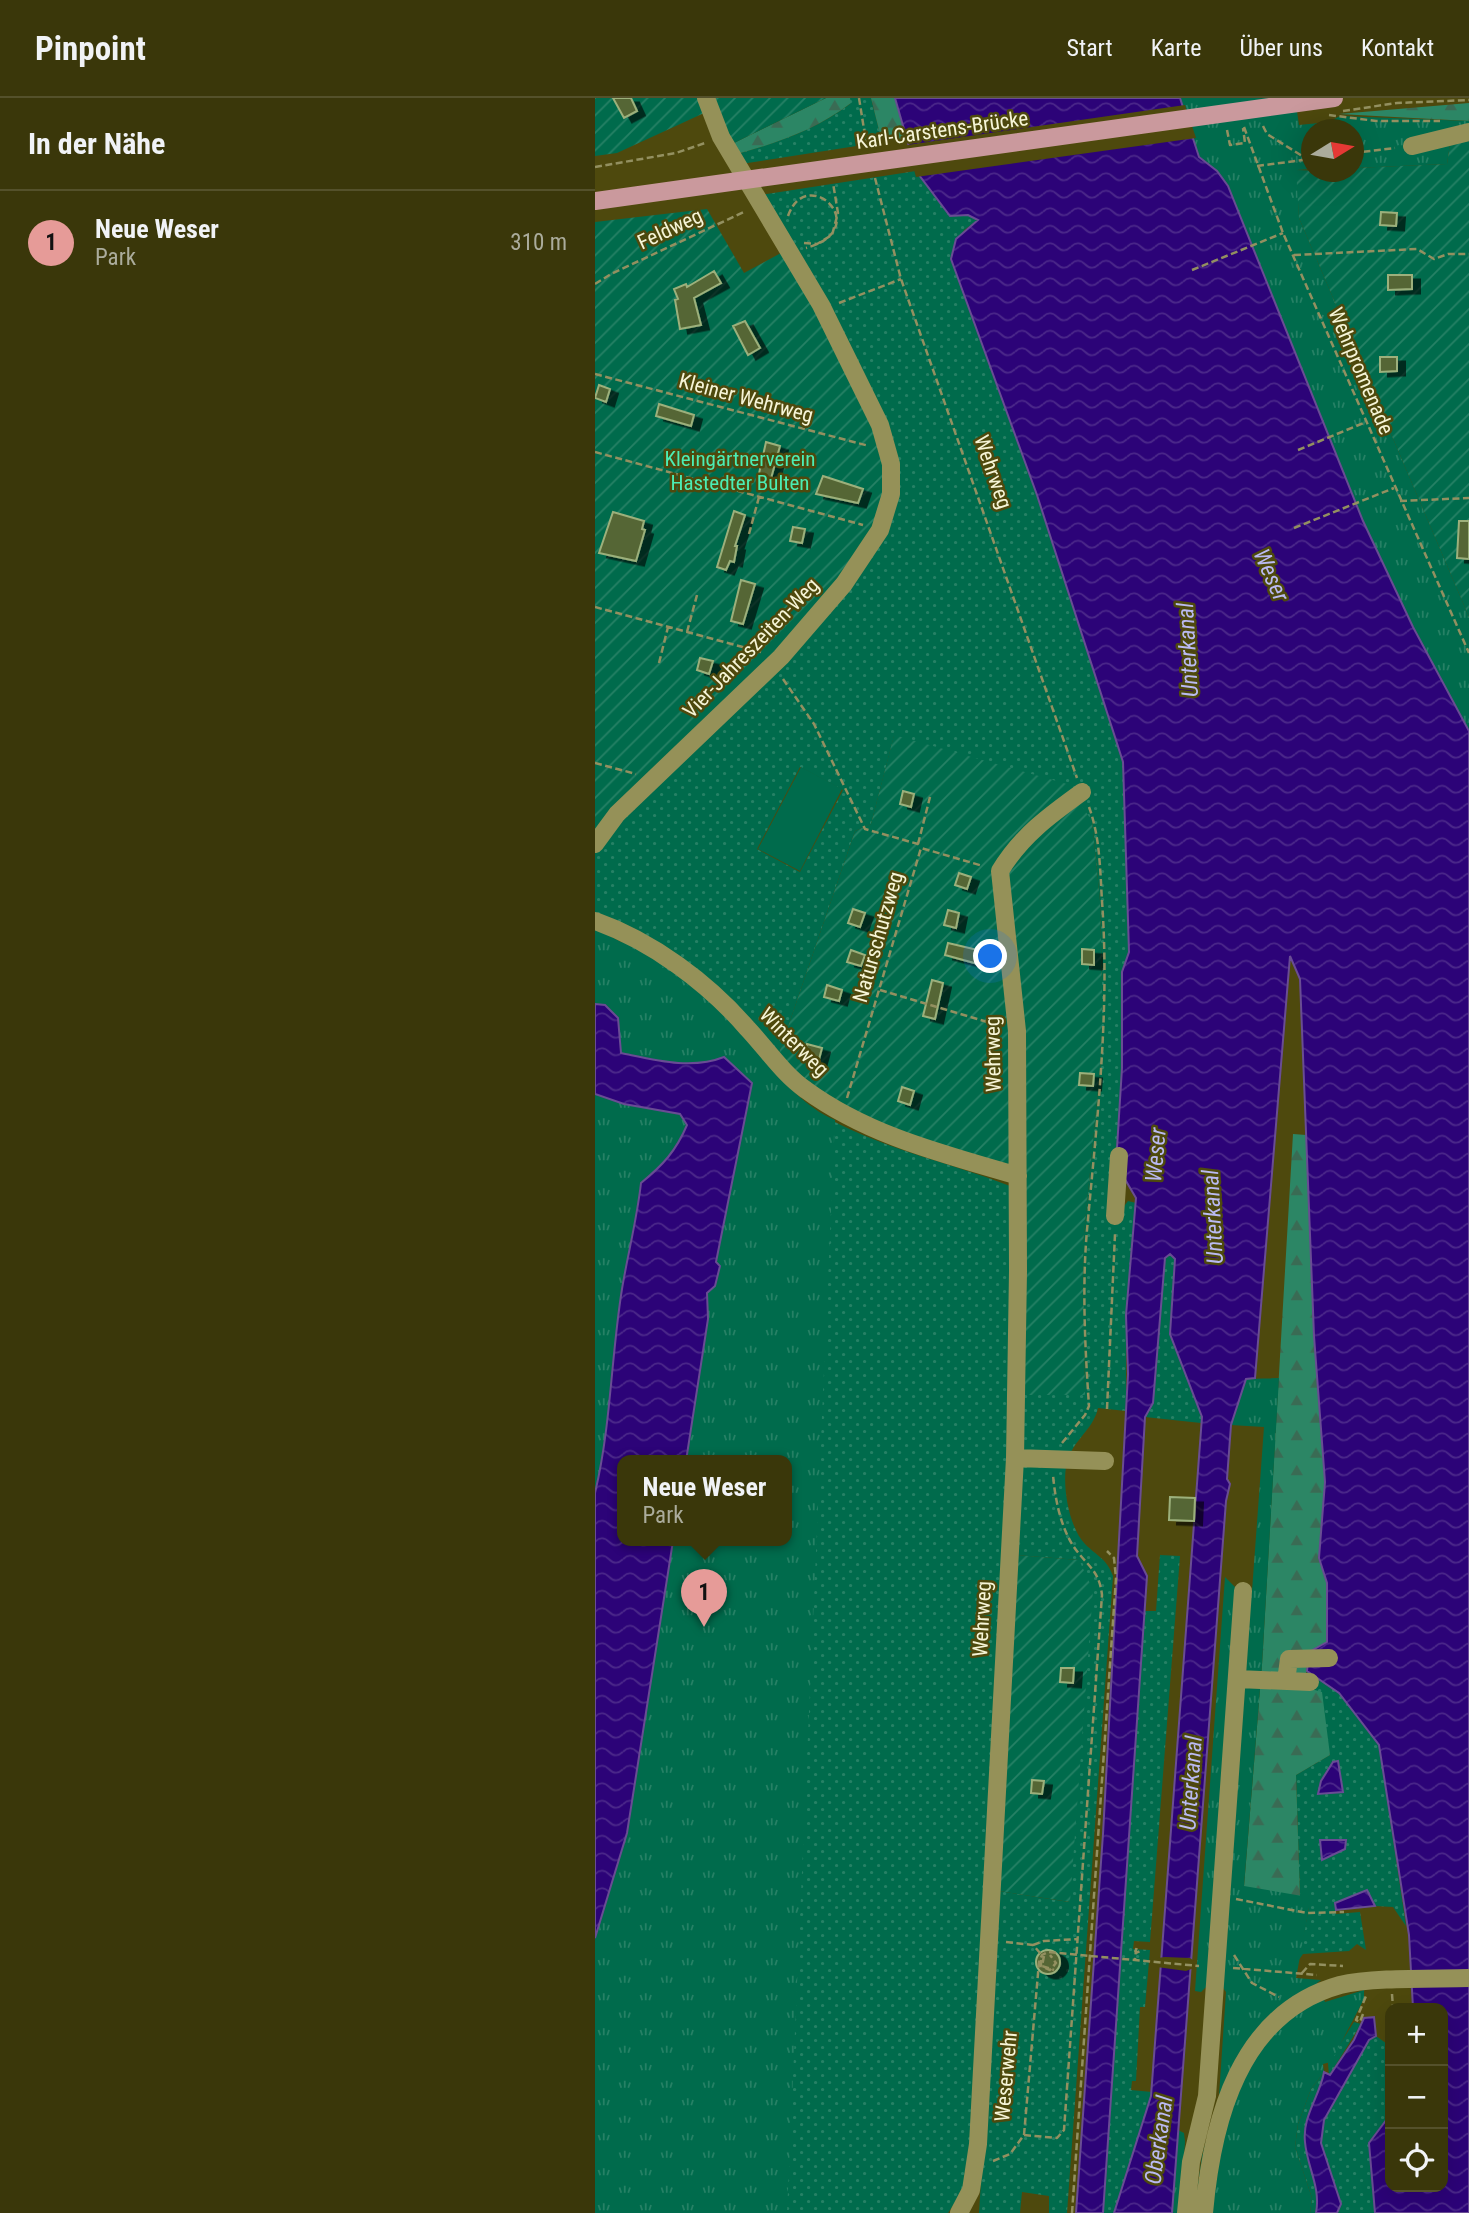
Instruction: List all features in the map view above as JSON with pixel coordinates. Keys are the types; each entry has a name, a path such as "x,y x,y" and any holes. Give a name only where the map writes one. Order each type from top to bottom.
{"main road":[{"name":"Karl-Carstens-Brücke","path":"595,201 1296,102 1330,106"}],"street":[{"path":"706,98 721,136 760,205 792,246 821,305"},
{"path":"1412,146 1469,132"},
{"name":"Vier-Jahreszeiten-Weg","path":"595,844 617,814 777,661 844,584 880,530 891,494 889,452 880,425 821,305"},
{"path":"1000,871 1012,851 1042,820 1082,792"},
{"name":"Wehrweg","path":"959,2213 971,2190 976,2165 1015,1458 1017,1031 1000,871"},
{"name":"Winterweg","path":"595,921 626,934 694,979 747,1027 803,1088 842,1114 886,1136 1018,1176"},
{"path":"1115,1216 1119,1156"},
{"path":"1015,1458 1105,1461"},
{"path":"1186,2213 1191,2162 1207,2096 1243,1591"},
{"path":"1286,1681 1289,1659 1329,1658"},
{"path":"1238,1679 1310,1682"},
{"path":"1204,2213 1212,2146 1242,2063 1272,2024 1298,2003 1342,1985 1364,1987 1403,1981 1469,1978"}],"path":[{"path":"859,98 868,153"},
{"path":"1447,121 1333,118 1330,106 1469,100"},
{"name":"Wehrpromenade","path":"1241,118 1283,233 1469,653"},
{"path":"1262,122 1267,134 1301,154"},
{"path":"1227,129 1230,145 1245,143 1244,133"},
{"path":"595,167 676,153 721,136"},
{"path":"1364,152 1412,146"},
{"path":"1258,166 1301,160"},
{"name":"Wehrweg","path":"874,176 901,279 1097,830 1106,951 1100,1101 1087,1234 1089,1406 1086,1415 1052,1460"},
{"path":"792,246 817,244 832,235 838,213 833,183"},
{"path":"788,224 793,205 810,195 829,201 837,218 832,234 824,242 792,246"},
{"name":"Feldweg","path":"595,284 611,274 760,205"},
{"path":"1192,270 1283,233"},
{"path":"1293,255 1417,249 1434,260 1448,254 1469,254"},
{"path":"821,305 846,302 901,279"},
{"name":"Kleiner Wehrweg","path":"595,374 889,452"},
{"path":"1298,450 1366,422"},
{"path":"595,452 880,530"},
{"path":"1294,528 1394,488"},
{"path":"749,534 759,497"},
{"path":"1400,501 1469,498"},
{"path":"687,632 697,595"},
{"path":"595,607 687,632 777,661 814,724 865,829 918,844 921,848"},
{"path":"659,663 668,627"},
{"path":"595,763 653,779"},
{"path":"918,844 930,797"},
{"name":"Naturschutzweg","path":"842,1114 921,848 1000,871"},
{"path":"880,990 1017,1031"},
{"path":"1107,1409 1115,1216"},
{"path":"1024,2135 1057,2138 1064,2130 1102,1595 1095,1570 1073,1546 1063,1525 1054,1491 1052,1460"},
{"path":"1072,2213 1116,1578 1114,1558 1107,1551"},
{"path":"1223,1897 1307,1913 1344,1912"},
{"path":"989,1942 1033,1945 1044,1941 1077,1939"},
{"path":"1219,1940 1252,1983 1298,2003"},
{"path":"1033,1945 1042,1956 1040,1961 1041,1966 1045,1970 1051,1970 1054,1967 1055,1958 1047,1954 1041,1961 1045,1969 1050,1970 1054,1970"},
{"path":"1054,1970 1044,1970 1039,1962 1042,1955 1052,1953 1135,1961 1135,1956 1136,1951 1136,1949 1140,1949 1138,1953 1136,1953 1135,1950"},
{"path":"1052,1953 1058,1961 1054,1970"},
{"name":"Weserwehr","path":"976,2165 1010,2154 1024,2135 1039,1962"},
{"path":"1296,1973 1316,1975"},
{"path":"1363,2014 1360,2022 1356,2020 1364,1987"}],"green space":[{"path":"595,98 826,98 732,144 715,108 617,153 595,156"},
{"path":"826,98 850,98 851,103 824,121 797,134 737,154 732,144"},
{"path":"850,98 871,98 882,142 741,164 737,154 810,128 850,104"},
{"path":"871,98 895,98 909,139 882,142"},
{"path":"1180,98 1295,98 1301,125 1301,170 1297,170 1299,218 1469,617 1469,731 1413,627 1363,521 1228,186 1217,171 1199,157"},
{"path":"1469,103 1469,121 1339,114"},
{"path":"1340,116 1469,121 1469,137 1451,137 1447,164 1364,168 1364,119 1334,119"},
{"path":"1451,137 1469,137 1469,617 1299,218 1296,170 1301,170 1301,182 1364,182 1364,168 1447,164"},
{"path":"916,171 950,216 976,216 978,220 964,230 951,259 1037,495 1123,762 1129,952 1122,972 1122,1068 1116,1164 1122,1209 1128,1201 1136,1203 1126,1315 1126,1411 1098,1408 1093,1421 1070,1454 1065,1475 1067,1500 1074,1526 1085,1544 1105,1562 1113,1576 1067,2213 1049,2213 1049,2196 1022,2192 1020,2213 979,2213 999,1891 1069,1902 1079,1560 1016,1555 1023,1395 1085,1395 1083,1244 1102,1049 1100,901 1092,821 894,736 871,824 855,831 778,1056 759,1034 595,915 595,852 619,820 872,555 888,527 897,498 898,468 892,436 761,195","holes":["800,767 843,790 800,872 757,849"]},
{"name":"Kleingärtnerverein Hastedter Bulten","path":"707,209 744,273 781,253 827,331 887,458 883,507 861,550 779,652 595,835 595,222"},
{"path":"894,735 1067,784 1092,821 1100,901 1102,1049 1083,1244 1085,1395 1012,1395 1022,1174 888,1130 807,1083 778,1056 855,831 871,824"},
{"path":"801,767 842,789 800,871 758,849"},
{"path":"595,929 636,950 692,988 742,1034 796,1094 835,1120 787,2213 595,2213"},
{"path":"620,936 704,994 728,1017 788,1089 817,1112 888,1145 1010,1186 1008,1458 974,2132 963,2190 948,2213 595,2213 785,1546 792,1546 792,1455 784,1455"},
{"path":"1293,1134 1306,1135 1325,1482 1319,1558 1327,1583 1327,1643 1309,1652 1304,1687 1322,1692 1330,1755 1296,1775 1300,1897 1244,1887 1262,1665"},
{"path":"1170,1254 1175,1259 1170,1334 1201,1412 1201,1423 1145,1417 1153,1403 1165,1258"},
{"path":"1279,1378 1262,1665 1244,1886 1308,1897 1309,1908 1296,1978 1321,1980 1317,1983 1325,2002 1364,1990 1364,1999 1331,2062 1323,2064 1324,2072 1311,2089 1298,2124 1295,2147 1312,2198 1310,2213 1194,2213 1202,2156 1219,2096 1226,1992 1222,1986 1208,1985 1201,1992 1195,1991 1225,1577 1238,1590 1252,1591 1264,1427 1231,1425 1246,1379"},
{"path":"1016,1555 1079,1560 1093,1590 1070,1902 999,1891"},
{"path":"1160,1555 1180,1556 1150,1942 1134,1941 1133,1949 1150,1950 1145,2007 1140,2007 1136,2081 1132,2081 1131,2090 1152,2092 1114,2213 1103,2213 1145,1611 1156,1611"},
{"path":"1307,1671 1339,1693 1379,1745 1406,1926 1393,1907 1375,1906 1367,1891 1335,1903 1336,1914 1360,1912 1366,1950 1357,1944 1349,1951 1303,1954 1298,1961 1309,1908 1300,1897 1296,1775 1330,1755 1304,1687"},
{"path":"1354,2022 1361,2024 1329,2076 1328,2063"},
{"path":"1376,2036 1385,2042 1385,2122 1369,2143 1375,2213 1337,2213 1341,2204 1321,2143 1324,2120 1369,2039"},
{"path":"1324,2072 1305,2133 1306,2151 1317,2194 1316,2213 1310,2213 1312,2198 1295,2147 1298,2124 1311,2089"},
{"path":"1178,2130 1184,2133 1185,2142 1180,2213 1172,2213"}],"water":[{"path":"895,98 1180,98 1199,157 1217,171 1228,186 1363,521 1413,627 1469,731 1469,2213 1375,2213 1369,2143 1385,2122 1385,2192 1448,2192 1448,2003 1413,2003 1409,1935 1379,1745 1339,1693 1307,1671 1309,1652 1327,1642 1327,1583 1319,1558 1325,1482 1314,1336 1300,979 1290,956 1255,1378 1246,1379 1231,1425 1227,1479 1230,1484 1226,1501 1172,2213 1114,2213 1151,2096 1202,1417 1170,1334 1175,1259 1170,1254 1165,1258 1153,1403 1145,1417 1137,1556 1147,1576 1103,2213 1076,2213 1103,1834 1128,1374 1126,1315 1136,1198 1116,1164 1122,1068 1122,972 1129,952 1123,762 1037,495 951,259 956,239 978,220 968,215 950,216 916,171"},
{"path":"595,1004 605,1005 618,1018 621,1053 686,1063 724,1057 752,1083 716,1262 720,1266 715,1286 707,1293 708,1319 687,1455 617,1455 617,1546 672,1546 627,1833 595,1938 595,1493 604,1442 622,1289 641,1183 668,1157 687,1125 680,1114 624,1104 595,1094"},
{"path":"1338,1761 1343,1792 1318,1794 1321,1781 1333,1762"},
{"path":"1320,1840 1346,1840 1345,1849 1322,1860"},
{"path":"1367,1890 1375,1906 1336,1910 1335,1903"},
{"path":"1374,2017 1376,2036 1369,2040 1324,2120 1321,2143 1341,2204 1337,2213 1316,2213 1317,2194 1305,2142 1306,2123 1324,2072 1330,2075 1354,2040 1364,2018"}],"pier":[{"path":"1185,105 1196,138 916,177 907,145"},
{"path":"1158,1958 1190,1958 1194,1961 1194,1968 1186,1971 1157,1967"}],"building":[{"path":"613,98 631,98 637,111 624,118"},
{"path":"1381,212 1397,213 1396,226 1380,225"},
{"path":"714,271 721,283 694,298 701,325 680,329 675,300 678,299 674,289 686,284 687,287"},
{"path":"1388,275 1412,275 1412,289 1388,290"},
{"path":"745,321 760,348 748,355 733,326"},
{"path":"1380,357 1397,357 1397,371 1380,372"},
{"path":"599,385 610,389 606,402 595,398"},
{"path":"659,404 694,415 691,426 656,416"},
{"path":"766,442 780,446 770,482 758,478"},
{"path":"823,476 863,489 858,503 816,494"},
{"path":"734,511 745,515 735,546 734,562 730,561 726,570 717,567"},
{"path":"613,512 644,521 642,529 645,530 636,561 599,553"},
{"path":"1459,521 1469,521 1469,559 1457,558"},
{"path":"793,527 805,529 802,543 790,541"},
{"path":"741,580 755,584 743,624 731,621"},
{"path":"700,658 713,661 709,674 697,670"},
{"path":"903,791 914,794 911,807 900,804"},
{"path":"959,873 971,877 967,889 955,885"},
{"path":"853,909 865,913 860,927 848,923"},
{"path":"948,910 959,913 956,928 944,925"},
{"path":"948,943 982,951 978,964 945,955"},
{"path":"1082,949 1094,950 1094,965 1082,964"},
{"path":"851,950 865,955 861,966 847,962"},
{"path":"932,980 943,983 935,1019 923,1016"},
{"path":"827,985 842,990 839,1001 824,997"},
{"path":"807,1044 822,1048 818,1063 803,1059"},
{"path":"1080,1073 1094,1074 1093,1086 1079,1085"},
{"path":"902,1087 914,1091 910,1105 898,1101"},
{"path":"1170,1497 1195,1498 1194,1521 1169,1520"},
{"path":"1061,1668 1074,1668 1073,1683 1060,1682"},
{"path":"1032,1780 1044,1781 1042,1794 1031,1793"},
{"path":"1048,1950 1059,1957 1060,1962 1053,1973 1048,1974 1037,1967 1036,1962 1043,1951"}],"place":[{"name":"Neue Weser","path":"704,1627"}],"water label":[{"name":"Weser","path":"1271,575"},
{"name":"Unterkanal","path":"1188,650"},
{"name":"Weser","path":"1156,1155"},
{"name":"Unterkanal","path":"1213,1217"},
{"name":"Unterkanal","path":"1191,1783"},
{"name":"Oberkanal","path":"1159,2140"}]}
